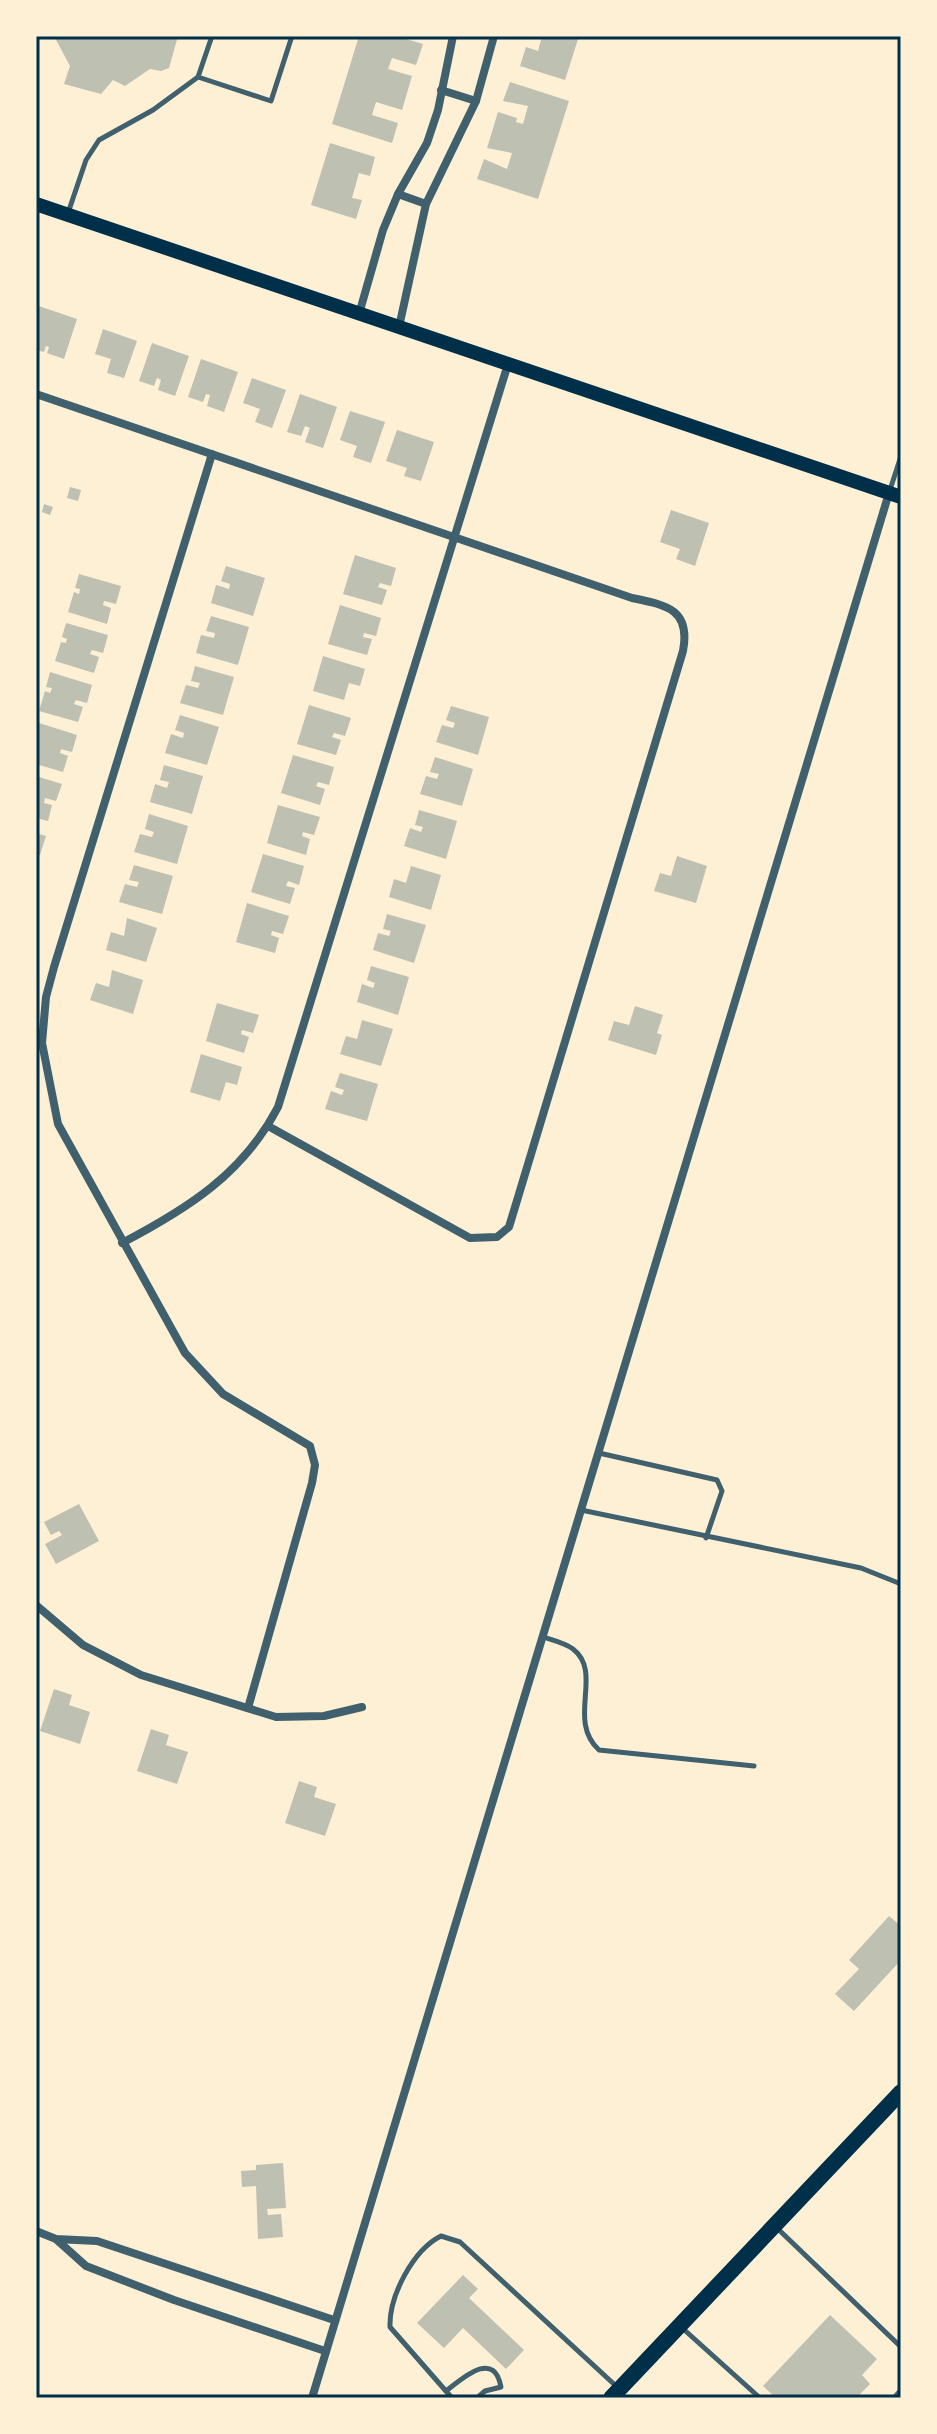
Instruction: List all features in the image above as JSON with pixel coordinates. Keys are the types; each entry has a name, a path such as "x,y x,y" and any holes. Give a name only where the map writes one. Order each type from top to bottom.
{"main road":[{"path":"36,204 895,495"},
{"path":"615,2394 901,2092"}],"street":[{"path":"359,314 383,230 398,194 427,143 438,110 453,36"},
{"path":"399,327 426,204 476,101 494,36"},
{"path":"441,90 476,101"},
{"path":"398,194 426,204"},
{"path":"122,1243 174,1216 217,1185 245,1158 268,1126 290,1073 508,364"},
{"path":"36,394 632,598 663,604 682,621 686,636 683,651 522,1179 515,1217 505,1231 483,1240 470,1238 268,1126"},
{"path":"212,454 58,952 43,1014 43,1062 58,1124 173,1336 198,1369 245,1410 303,1439 314,1455 312,1483 248,1708"},
{"path":"312,2398 598,1453 895,495"},
{"path":"36,1605 60,1628 110,1661 276,1717 324,1716 362,1707"},
{"path":"36,2231 56,2239 97,2241 334,2320"},
{"path":"56,2239 86,2266 325,2351"}],"lane":[{"path":"68,214 86,160 99,140 153,110 198,77 212,36"},
{"path":"198,77 271,101 292,36"},
{"path":"895,495 901,456"},
{"path":"598,1453 684,1470 717,1480 722,1491 706,1538"},
{"path":"581,1510 861,1568 901,1584"},
{"path":"542,1636 574,1650 586,1671 583,1718 586,1738 599,1750 754,1766"},
{"path":"775,2226 901,2347"},
{"path":"452,2398 393,2332 389,2321 399,2288 408,2272 427,2246 446,2235 460,2242 615,2394"},
{"path":"680,2326 760,2398"},
{"path":"446,2391 476,2367 486,2367 496,2375 501,2389 485,2391 477,2398"},
{"path":"894,2398 901,2390"}],"building":[{"path":"54,36 178,36 169,68 161,71 150,69 125,86 113,80 101,94 64,84 70,66"},
{"path":"359,36 396,36 423,44 416,65 392,58 388,69 412,76 402,110 376,102 372,115 398,123 392,143 332,124"},
{"path":"542,36 579,36 565,80 520,66 526,47 538,51"},
{"path":"510,82 569,101 538,199 477,179 484,159 507,169 512,153 487,148 498,112 517,118 516,122 523,124 528,106 503,101"},
{"path":"330,143 375,157 370,176 359,173 352,198 362,200 356,219 311,205"},
{"path":"36,305 77,319 64,359 47,353 49,347 46,346 44,352 36,350"},
{"path":"103,329 137,341 124,378 107,373 111,359 95,354"},
{"path":"152,343 189,356 175,396 158,390 161,380 157,378 154,386 139,381"},
{"path":"201,359 238,372 224,412 207,406 210,395 206,394 203,402 188,397"},
{"path":"252,378 286,390 272,428 255,422 260,409 243,403"},
{"path":"300,394 337,407 323,448 305,442 310,428 305,426 301,436 287,432"},
{"path":"350,411 385,422 371,463 353,457 357,446 340,440"},
{"path":"397,430 434,442 421,481 404,476 407,468 386,461"},
{"path":"70,487 81,490 78,501 67,498"},
{"path":"44,504 53,507 50,515 42,512"},
{"path":"671,510 709,523 695,566 676,559 680,549 660,542"},
{"path":"355,555 396,568 391,586 380,583 378,587 387,590 382,605 343,594"},
{"path":"226,566 265,578 253,616 211,603 216,585 229,589 230,584 221,581"},
{"path":"79,574 121,586 116,604 104,601 103,605 111,608 107,624 68,612 74,592 79,594 80,589 75,588"},
{"path":"340,605 381,618 376,636 364,633 363,637 372,639 367,655 328,644"},
{"path":"211,616 249,627 238,665 196,653 201,635 214,638 215,633 206,631"},
{"path":"66,623 108,635 103,653 92,650 90,654 99,657 94,673 55,661 61,642 66,643 67,639 62,637"},
{"path":"323,656 365,669 360,686 349,683 344,700 313,691"},
{"path":"195,666 234,677 223,715 180,703 186,685 198,688 200,683 191,681"},
{"path":"50,672 92,685 87,703 76,700 74,704 83,707 78,722 39,711 45,691 50,693 52,688 46,687"},
{"path":"309,705 351,718 345,736 334,733 332,737 341,740 336,755 297,744"},
{"path":"451,706 489,717 478,755 436,742 442,725 453,728 455,723 446,720"},
{"path":"180,715 219,727 207,765 165,753 171,734 183,738 184,733 175,730"},
{"path":"36,722 77,735 72,752 61,749 60,753 68,756 63,772 36,764"},
{"path":"293,755 334,767 329,785 318,782 316,786 325,789 320,805 281,793"},
{"path":"435,757 473,769 462,806 420,794 426,776 437,779 439,774 430,772"},
{"path":"164,765 203,776 192,814 150,802 155,784 167,788 169,782 160,780"},
{"path":"36,776 62,784 56,801 45,798 44,803 52,805 48,821 36,818"},
{"path":"278,805 320,817 314,835 303,832 302,836 310,839 306,855 267,843"},
{"path":"419,810 457,821 446,859 404,846 410,828 421,832 423,827 415,825"},
{"path":"149,814 188,826 177,864 134,852 140,834 152,837 154,832 145,829"},
{"path":"36,833 46,836 40,855 36,854"},
{"path":"263,854 304,866 299,885 288,881 286,886 295,888 290,904 251,892"},
{"path":"677,856 707,866 696,903 654,891 660,873 671,876"},
{"path":"134,865 173,876 162,914 119,902 125,884 137,887 139,882 129,880"},
{"path":"411,866 441,875 431,910 389,897 394,879 406,883"},
{"path":"247,903 289,916 283,934 272,931 271,935 279,938 275,953 236,942"},
{"path":"387,914 426,925 414,963 373,950 378,933 389,936 391,931 383,929"},
{"path":"127,918 157,928 146,962 106,950 111,932 124,936"},
{"path":"371,966 409,977 398,1015 357,1002 362,984 373,988 375,983 367,980"},
{"path":"112,970 143,980 133,1014 90,1000 96,983 109,987"},
{"path":"217,1003 259,1015 253,1033 242,1030 241,1034 249,1037 244,1053 206,1041"},
{"path":"635,1006 663,1015 657,1033 662,1035 656,1055 608,1040 614,1021 629,1025"},
{"path":"362,1020 393,1029 381,1066 340,1054 346,1036 357,1039"},
{"path":"201,1054 242,1067 237,1085 226,1082 220,1101 190,1092"},
{"path":"340,1073 378,1084 367,1121 325,1109 331,1091 342,1095 344,1090 335,1087"},
{"path":"79,1504 99,1541 56,1564 45,1544 62,1535 59,1531 51,1535 44,1522"},
{"path":"54,1689 72,1695 69,1705 90,1712 80,1744 40,1731"},
{"path":"151,1729 169,1735 166,1745 188,1752 177,1784 137,1771"},
{"path":"299,1781 317,1787 314,1797 336,1804 325,1836 285,1823"},
{"path":"889,1916 901,1926 901,1960 854,2011 835,1994 859,1969 849,1960"},
{"path":"283,2163 286,2208 267,2209 268,2215 281,2214 283,2237 258,2239 256,2186 242,2187 241,2171 256,2170 256,2165"},
{"path":"463,2275 478,2289 469,2298 524,2350 506,2369 463,2328 444,2348 417,2323"},
{"path":"830,2315 877,2359 862,2375 870,2384 856,2398 776,2398 763,2386"}]}
